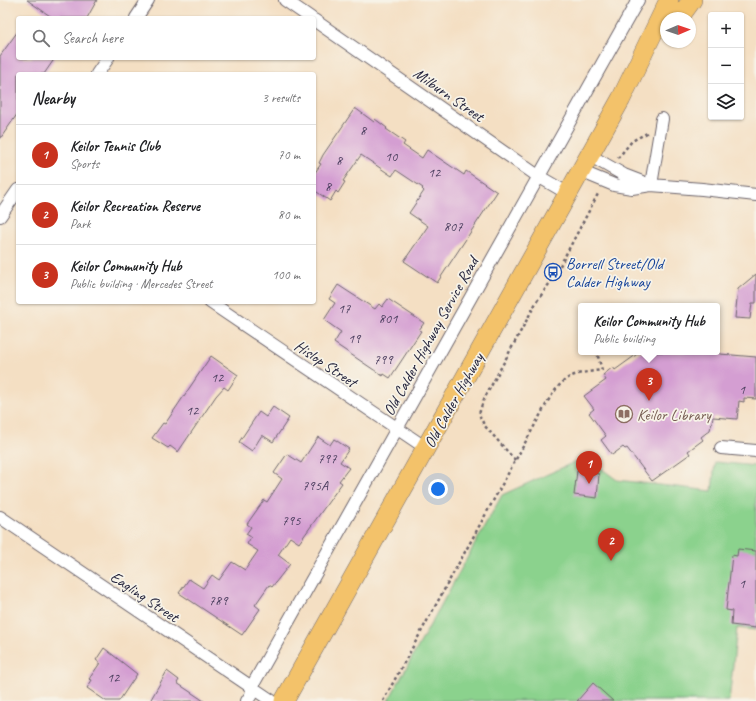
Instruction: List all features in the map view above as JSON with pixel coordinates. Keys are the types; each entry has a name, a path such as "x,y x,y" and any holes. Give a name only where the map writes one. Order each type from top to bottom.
{"main road":[{"name":"Old Calder Highway","path":"284,701 567,193 621,99 670,0"},
{"path":"683,12 692,0"},
{"name":"Old Calder Highway","path":"621,99 660,44"}],"street":[{"path":"137,16 148,0"},
{"path":"285,0 308,16"},
{"name":"Old Calder Highway Service Road","path":"247,701 395,430 638,0"},
{"name":"Milburn Street","path":"316,21 538,176 567,193"},
{"path":"98,72 107,60"},
{"path":"651,185 662,124"},
{"path":"584,163 612,168 651,185"},
{"path":"584,163 605,181 632,188 651,185 756,195"},
{"path":"0,216 16,193"},
{"name":"Hislop Street","path":"213,304 395,430 426,448"},
{"path":"721,448 756,451"},
{"name":"Eagling Street","path":"0,517 272,701"}],"path":[{"path":"612,168 620,154 632,141 662,124"},
{"path":"515,460 484,425 480,418 480,410 494,380 537,301 554,277 605,181"},
{"path":"383,701 515,460 561,382 573,375 602,370 598,355"}],"green space":[{"path":"579,460 598,466 617,480 712,491 715,462 756,466 756,630 737,628 729,701 388,701 502,495"}],"building":[{"path":"27,0 97,0 88,16 50,16"},
{"path":"16,34 16,60 54,60 45,72 16,72 16,116 0,139 0,56"},
{"path":"355,108 374,122 375,119 387,128 386,129 405,142 403,145 422,158 427,150 464,175 466,171 497,192 437,283 404,261 428,226 409,213 424,191 422,189 423,188 396,170 392,176 361,155 343,181 345,182 338,193 336,191 330,201 316,191 316,171 321,164 319,163"},
{"path":"756,274 756,303 752,303 750,319 735,318 738,289"},
{"path":"338,285 375,309 379,304 382,307 388,299 424,323 419,330 421,331 390,378 384,374 383,376 334,343 341,332 324,320 335,303 329,299"},
{"path":"720,354 756,357 756,399 744,398 744,402 739,401 737,419 713,417 710,430 701,437 703,440 688,451 690,454 652,481 627,448 625,449 623,447 612,455 601,440 606,436 589,413 594,409 584,396 606,380 603,375 613,367 615,370 636,355"},
{"path":"211,356 238,375 228,390 224,387 216,396 178,452 170,446 168,448 152,438 163,423 165,424"},
{"path":"273,407 289,418 273,442 262,435 252,451 239,442 259,412 266,417"},
{"path":"318,437 330,445 334,439 349,449 340,462 349,468 339,481 342,483 299,543 290,537 278,555 290,564 272,587 269,585 255,605 260,609 242,635 179,593 189,579 203,588 212,575 219,580 232,562 245,570 258,551 247,544 251,537 246,534 251,527 247,524 264,500 267,502 282,479 274,473 287,454 301,463"},
{"path":"577,471 599,474 597,498 574,495"},
{"path":"738,549 756,551 756,628 731,625 732,611 726,610 732,555 737,556"},
{"path":"104,648 137,674 119,701 106,701 87,688 92,680 89,679 100,663 96,660"},
{"path":"167,671 179,680 177,683 204,701 150,701"},
{"path":"593,683 613,701 577,701"}],"place":[{"name":"Borrell Street/Old Calder Highway","path":"553,272"},
{"name":"Keilor Community Hub","path":"649,401"},
{"name":"Keilor Library","path":"624,414"},
{"name":"Keilor Tennis Club","path":"589,484"},
{"name":"Keilor Recreation Reserve","path":"611,561"}]}
